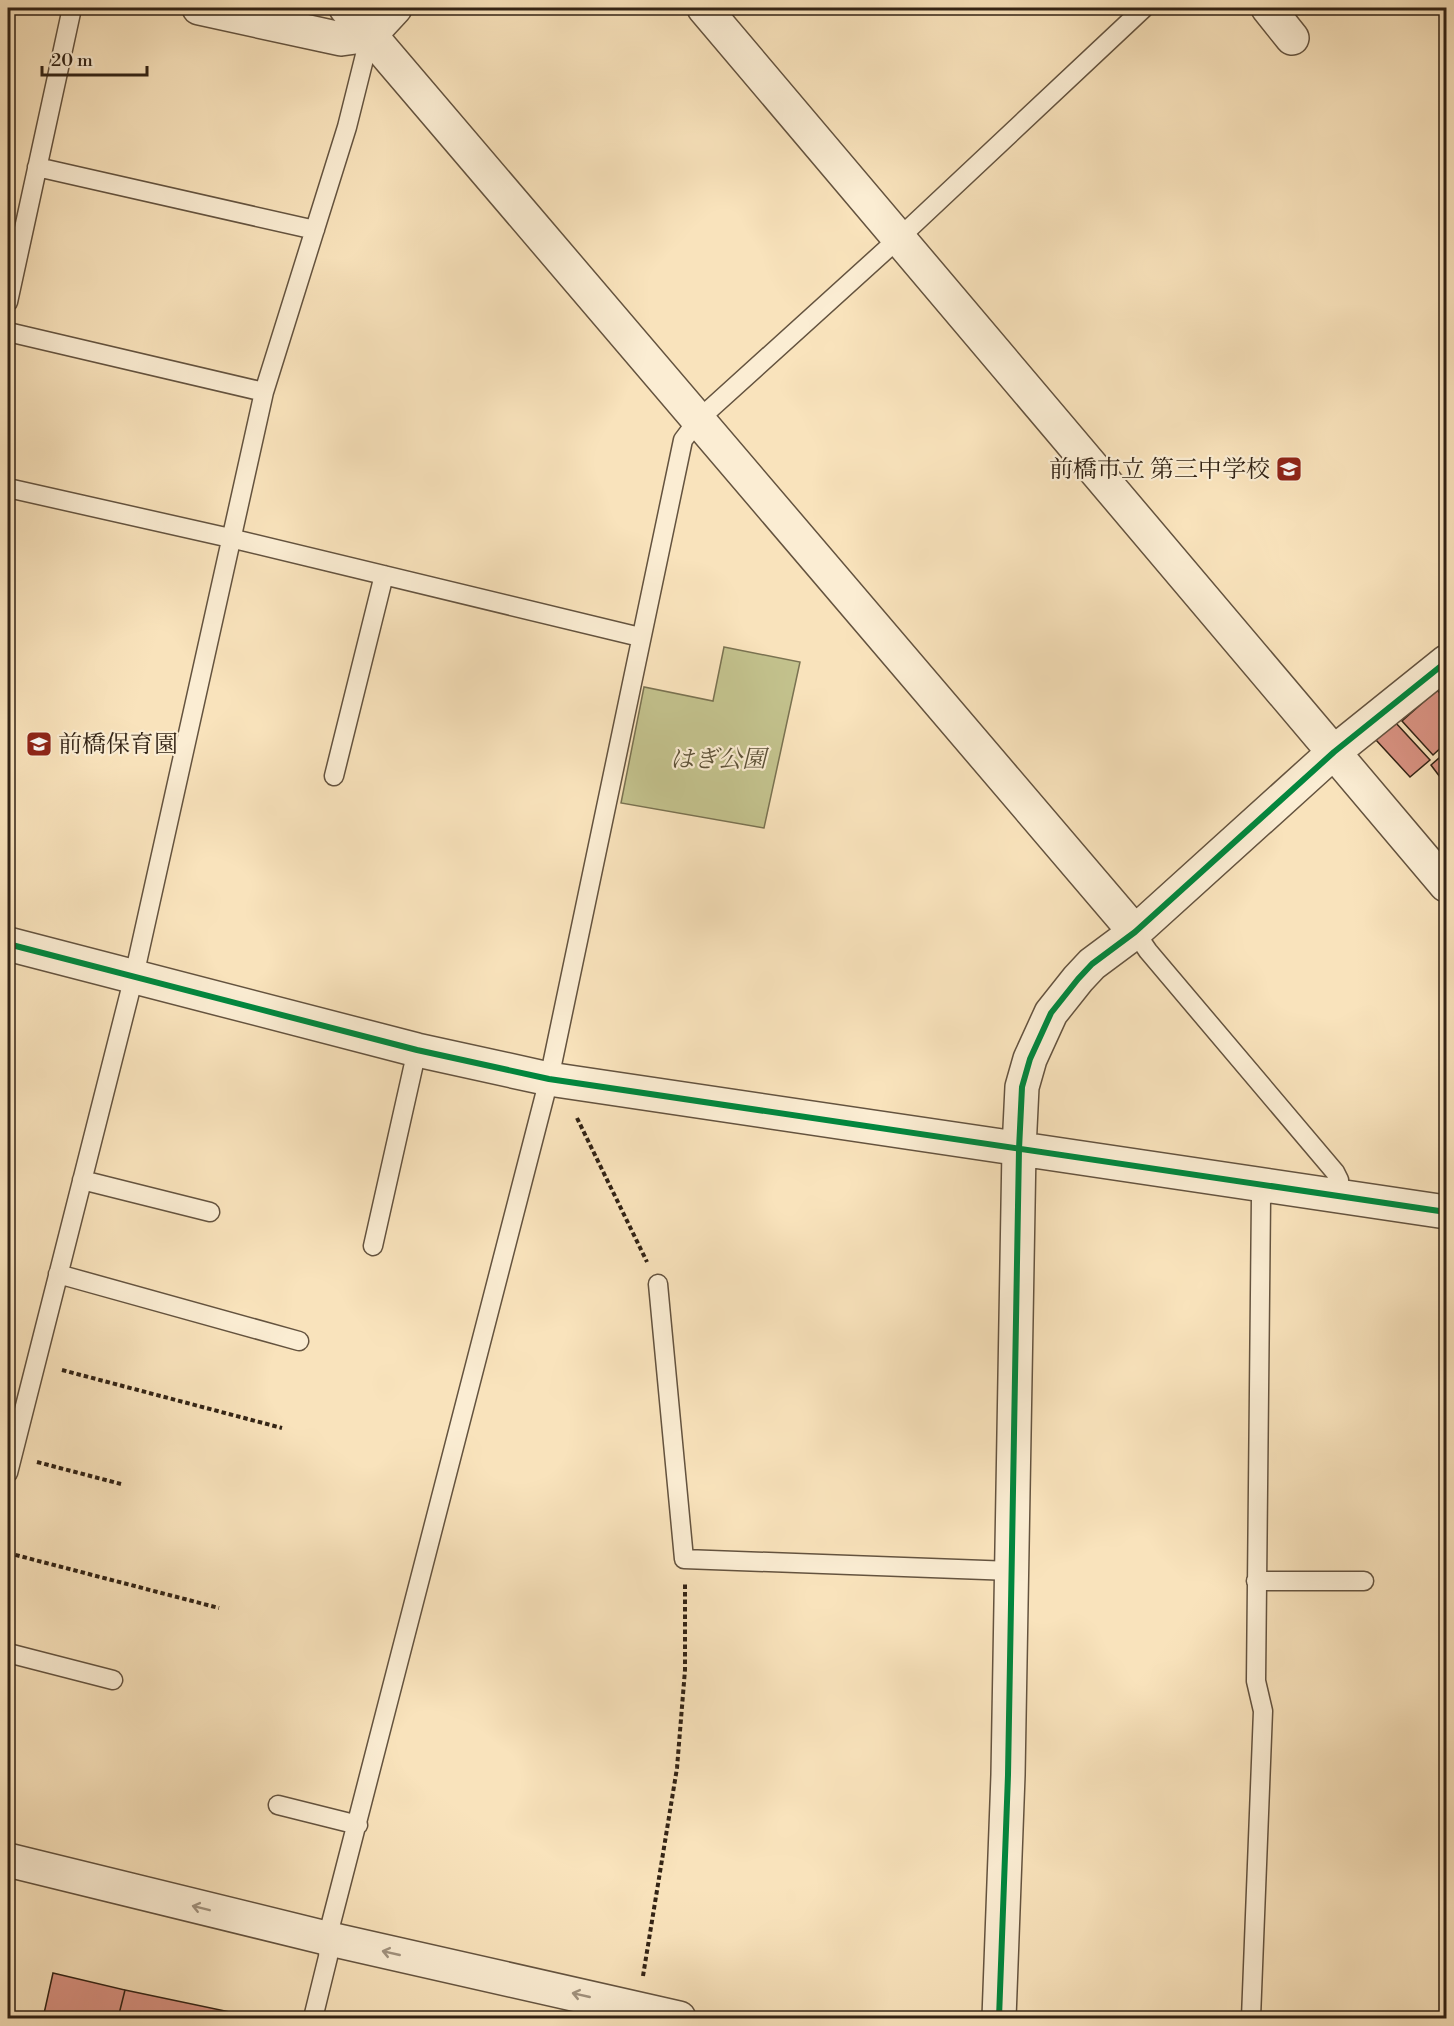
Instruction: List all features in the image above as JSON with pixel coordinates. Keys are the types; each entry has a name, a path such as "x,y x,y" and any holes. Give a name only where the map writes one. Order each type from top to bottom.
{"street":[{"path":"199,8 341,39 370,35 395,8"},
{"path":"346,8 1135,932"},
{"path":"704,8 1446,885"},
{"path":"1268,8 1292,38"},
{"path":"999,2019 1008,1775 1018,1149 1022,1087 1030,1059 1046,1023 1062,998 1092,964 1135,932 1334,752 1446,662"},
{"path":"8,944 417,1050 549,1079 1446,1212"},
{"path":"8,1860 637,2013 679,2019"}],"lane":[{"path":"8,302 72,8"},
{"path":"313,2019 328,1957 330,1927 549,1079 683,440 698,420 899,238 1144,8"},
{"path":"10,1464 134,976 264,392 347,127 370,35"},
{"path":"37,166 315,230"},
{"path":"8,332 264,392"},
{"path":"8,488 230,538 640,637"},
{"path":"334,776 384,575"},
{"path":"1135,932 1148,951 1335,1172 1339,1180 1338,1196"},
{"path":"373,1246 417,1050"},
{"path":"82,1180 210,1212"},
{"path":"1251,2019 1263,1711 1256,1681 1256,1581 1261,1198 1264,1186"},
{"path":"58,1274 299,1341"},
{"path":"658,1284 684,1559 1012,1571"},
{"path":"1256,1581 1364,1581"},
{"path":"8,1653 113,1680"},
{"path":"278,1805 358,1825"}],"path":[{"path":"549,1079 570,1102 658,1284"},
{"path":"35,1363 282,1428"},
{"path":"10,1464 121,1484"},
{"path":"8,1553 219,1608"},
{"path":"637,2013 678,1768 685,1670 684,1559"}],"green space":[{"name":"はぎ公園","path":"724,647 800,662 764,828 621,803 644,687 713,701"}],"building":[{"path":"1437,690 1446,700 1446,743 1433,755 1402,721"},
{"path":"1395,722 1430,760 1410,777 1376,740"},
{"path":"1446,752 1446,785 1431,765"},
{"path":"53,1973 125,1990 118,2018 43,2018"},
{"path":"125,1990 258,2018 118,2018"}],"cycle path":[{"path":"999,2018 1008,1775 1019,1149 1022,1087 1030,1059 1051,1013 1092,964 1135,932 1334,752 1446,662"},
{"path":"8,944 417,1050 549,1079 1446,1212"}],"place":[{"name":"前橋市立 第三中学校","path":"1289,469"},
{"name":"前橋保育園","path":"39,744"}]}
